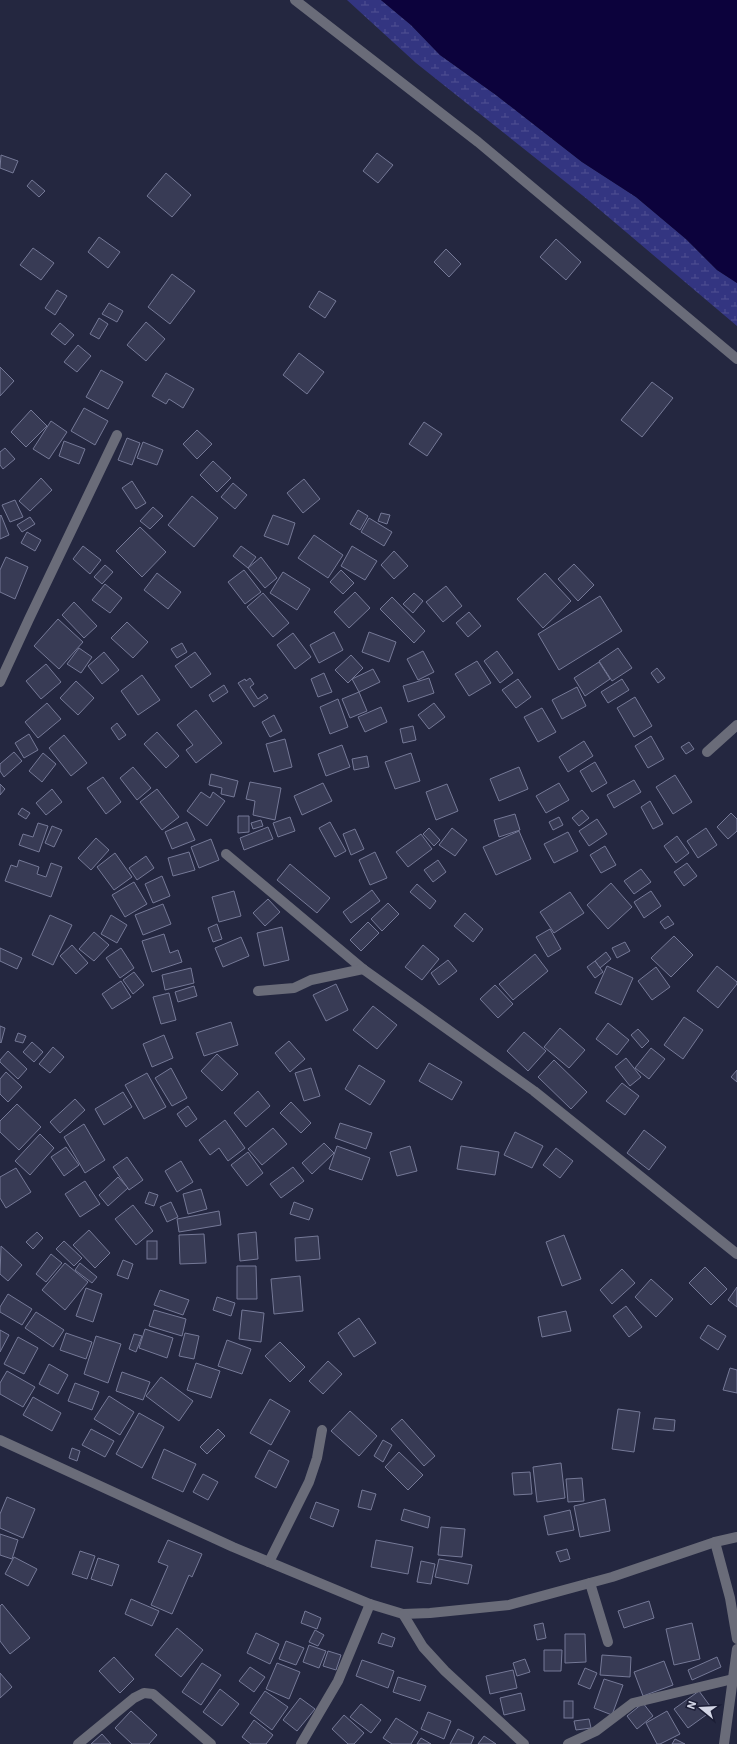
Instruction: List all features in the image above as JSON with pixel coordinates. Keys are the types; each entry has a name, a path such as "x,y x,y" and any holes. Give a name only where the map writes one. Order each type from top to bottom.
{"street":[{"path":"295,0 478,142 737,359"},
{"path":"0,682 117,436"},
{"path":"707,752 737,725"},
{"path":"226,854 363,970 534,1091 737,1254"},
{"path":"258,991 294,988 311,980 363,970"},
{"path":"269,1562 309,1482 317,1458 322,1430"},
{"path":"0,1440 226,1544 370,1604 403,1614 438,1613 509,1605 590,1583 715,1542 737,1537"},
{"path":"715,1542 730,1598 737,1639"},
{"path":"590,1583 608,1642"},
{"path":"301,1744 338,1680 370,1604"},
{"path":"403,1614 422,1647 445,1671 524,1744"},
{"path":"724,1744 737,1649"},
{"path":"568,1744 596,1731 632,1703 733,1679"},
{"path":"78,1744 134,1698 144,1693 153,1694 211,1744"}],"green space":[{"path":"347,0 381,0 411,25 440,55 496,95 582,162 636,197 686,239 717,270 737,283 737,326 587,199 416,63"}],"shaded area":[{"path":"381,0 737,0 737,283 717,270 686,239 636,197 582,162 496,95 440,55 411,25"}],"building":[{"path":"377,153 393,165 378,183 363,171"},
{"path":"1,155 18,161 13,173 0,168"},
{"path":"166,173 191,195 172,217 147,196"},
{"path":"32,180 45,191 39,197 27,186"},
{"path":"99,237 120,252 108,268 88,252"},
{"path":"556,239 581,262 566,280 540,257"},
{"path":"33,248 54,263 41,280 20,265"},
{"path":"446,249 461,264 449,277 434,262"},
{"path":"172,274 195,291 170,324 148,307"},
{"path":"57,290 67,296 55,315 45,308"},
{"path":"319,291 336,301 325,318 309,307"},
{"path":"109,303 123,311 117,322 102,314"},
{"path":"99,318 108,324 99,339 90,334"},
{"path":"146,322 165,339 146,361 127,345"},
{"path":"60,323 74,335 65,345 51,334"},
{"path":"78,345 91,356 77,372 64,362"},
{"path":"299,353 324,372 307,394 283,375"},
{"path":"0,367 14,381 0,396"},
{"path":"101,370 123,382 108,409 86,397"},
{"path":"166,373 194,389 183,408 169,399 166,404 152,396"},
{"path":"652,382 673,398 642,437 621,420"},
{"path":"84,408 108,421 95,445 71,431"},
{"path":"31,410 47,426 26,447 11,432"},
{"path":"51,421 67,432 49,459 33,449"},
{"path":"424,422 442,434 427,456 409,444"},
{"path":"197,430 212,444 197,459 183,444"},
{"path":"127,438 140,443 132,465 118,460"},
{"path":"64,441 85,449 79,464 59,456"},
{"path":"143,442 163,450 157,465 137,458"},
{"path":"5,448 15,459 3,469 0,465 0,452"},
{"path":"213,461 231,478 217,492 200,475"},
{"path":"41,478 52,490 30,511 19,501"},
{"path":"304,479 320,499 303,513 287,493"},
{"path":"132,481 146,503 136,509 122,488"},
{"path":"233,483 247,495 235,509 221,497"},
{"path":"192,496 218,518 194,547 168,525"},
{"path":"15,500 23,517 10,522 2,505"},
{"path":"153,507 163,516 150,529 140,521"},
{"path":"358,510 368,516 360,530 350,524"},
{"path":"381,513 390,515 387,524 378,521"},
{"path":"1,515 9,535 0,539 0,516"},
{"path":"273,515 295,523 288,545 264,536"},
{"path":"30,517 35,524 22,532 17,525"},
{"path":"369,518 392,532 384,546 361,532"},
{"path":"140,527 166,552 142,577 116,551"},
{"path":"27,532 41,540 35,551 21,543"},
{"path":"314,535 343,555 328,578 298,558"},
{"path":"83,546 101,560 90,574 73,559"},
{"path":"241,546 256,557 248,568 233,556"},
{"path":"352,546 377,561 365,580 341,566"},
{"path":"394,551 408,566 394,579 381,565"},
{"path":"6,557 28,567 15,599 0,592 0,570"},
{"path":"261,557 277,578 265,588 248,568"},
{"path":"574,564 594,585 578,601 558,579"},
{"path":"105,565 113,572 102,584 94,577"},
{"path":"244,570 261,592 245,604 228,582"},
{"path":"341,570 354,583 343,594 330,582"},
{"path":"283,572 310,589 297,610 270,593"},
{"path":"157,573 181,592 168,609 144,590"},
{"path":"545,573 571,601 543,628 517,599"},
{"path":"105,584 122,598 110,613 92,600"},
{"path":"446,586 462,606 443,622 426,602"},
{"path":"355,592 370,608 349,628 334,612"},
{"path":"263,593 289,623 273,637 247,607"},
{"path":"414,593 423,601 413,613 403,604"},
{"path":"600,596 622,631 559,670 538,634"},
{"path":"392,597 425,631 414,643 380,609"},
{"path":"74,602 97,626 84,638 62,615"},
{"path":"469,612 481,626 468,637 456,623"},
{"path":"58,619 83,642 59,669 34,646"},
{"path":"127,622 148,642 133,658 111,638"},
{"path":"334,632 343,650 319,663 310,645"},
{"path":"369,632 396,642 389,662 362,652"},
{"path":"293,633 311,657 295,669 277,645"},
{"path":"182,643 187,652 177,658 171,649"},
{"path":"79,648 92,657 81,673 67,664"},
{"path":"618,648 632,668 612,681 599,661"},
{"path":"423,651 434,672 418,680 407,659"},
{"path":"497,651 513,673 500,683 484,661"},
{"path":"104,652 119,670 102,684 88,666"},
{"path":"195,652 211,674 191,688 175,666"},
{"path":"351,655 363,668 348,683 335,670"},
{"path":"477,661 491,683 469,696 455,674"},
{"path":"599,662 610,679 585,696 574,678"},
{"path":"46,664 61,682 41,699 26,681"},
{"path":"657,668 665,678 658,683 651,673"},
{"path":"373,669 380,682 359,692 352,679"},
{"path":"324,673 332,692 318,697 311,679"},
{"path":"142,675 160,700 138,715 121,691"},
{"path":"250,678 254,684 250,687 258,699 265,694 268,698 254,707 238,683 245,679 246,681"},
{"path":"429,678 434,693 408,702 403,686"},
{"path":"518,679 531,697 516,708 502,690"},
{"path":"622,679 629,690 608,703 601,692"},
{"path":"76,681 94,698 78,715 60,698"},
{"path":"224,685 228,692 213,702 209,695"},
{"path":"577,687 586,706 562,719 552,700"},
{"path":"359,692 367,711 350,718 342,699"},
{"path":"635,697 652,726 634,737 617,708"},
{"path":"338,699 348,727 330,734 320,707"},
{"path":"47,703 61,719 38,738 25,722"},
{"path":"434,703 445,717 429,729 418,715"},
{"path":"381,707 387,722 365,732 358,717"},
{"path":"542,708 556,732 538,742 524,717"},
{"path":"196,710 222,743 196,763 186,750 193,745 177,725"},
{"path":"274,715 282,731 270,737 262,722"},
{"path":"117,723 126,735 119,740 111,728"},
{"path":"413,726 416,740 403,743 400,729"},
{"path":"157,732 179,756 166,768 144,744"},
{"path":"29,734 38,750 24,758 15,743"},
{"path":"64,735 87,763 71,776 49,748"},
{"path":"651,736 664,759 648,768 635,746"},
{"path":"285,739 292,767 274,772 266,744"},
{"path":"584,741 593,756 568,772 559,757"},
{"path":"689,742 694,749 686,754 681,747"},
{"path":"342,745 350,767 326,776 318,754"},
{"path":"14,752 22,761 4,777 0,771 0,764"},
{"path":"43,753 56,764 42,782 29,771"},
{"path":"411,753 420,781 395,789 385,762"},
{"path":"367,756 369,767 354,770 352,759"},
{"path":"595,762 607,783 592,792 580,771"},
{"path":"133,767 151,788 137,800 120,778"},
{"path":"519,767 528,789 499,801 490,779"},
{"path":"211,774 238,781 234,797 221,794 222,788 209,785"},
{"path":"675,775 692,802 673,814 656,787"},
{"path":"103,777 121,802 106,814 87,788"},
{"path":"634,780 641,792 614,808 607,795"},
{"path":"250,782 281,788 275,820 253,815 255,801 246,799"},
{"path":"323,783 332,801 302,815 294,796"},
{"path":"559,783 569,800 546,813 536,796"},
{"path":"0,784 5,789 0,795"},
{"path":"447,784 458,811 436,820 426,792"},
{"path":"52,789 62,802 46,815 36,803"},
{"path":"157,789 179,817 162,830 140,802"},
{"path":"201,792 210,798 213,792 225,801 207,826 187,811"},
{"path":"650,801 663,824 653,829 641,807"},
{"path":"22,808 30,813 26,819 18,814"},
{"path":"582,810 589,818 579,826 572,818"},
{"path":"731,813 737,819 737,831 728,839 717,827"},
{"path":"515,814 520,830 499,837 494,820"},
{"path":"238,816 249,816 249,832 238,833"},
{"path":"290,817 295,831 278,837 273,823"},
{"path":"559,817 563,825 553,830 549,822"},
{"path":"597,819 607,834 589,846 579,831"},
{"path":"261,820 263,826 253,829 251,823"},
{"path":"187,822 195,840 172,849 165,832"},
{"path":"330,822 346,851 335,857 319,828"},
{"path":"38,823 48,826 39,852 19,845 23,834 33,837"},
{"path":"52,826 62,830 54,847 45,843"},
{"path":"268,827 273,839 244,850 240,838"},
{"path":"429,828 440,840 434,846 423,834"},
{"path":"452,828 467,840 455,856 439,845"},
{"path":"706,828 717,845 698,858 687,841"},
{"path":"355,829 364,849 351,855 343,834"},
{"path":"519,831 531,859 496,875 483,847"},
{"path":"568,832 578,851 554,863 544,844"},
{"path":"421,834 432,849 408,867 396,852"},
{"path":"677,836 689,853 676,863 664,846"},
{"path":"96,838 109,850 91,870 78,858"},
{"path":"211,839 219,860 199,868 191,847"},
{"path":"605,846 616,865 601,873 590,855"},
{"path":"189,852 195,870 173,876 168,858"},
{"path":"375,852 387,878 370,885 359,860"},
{"path":"115,853 132,877 114,890 97,867"},
{"path":"146,856 154,868 137,880 129,868"},
{"path":"19,860 39,867 37,874 46,877 51,863 62,867 51,897 5,881 11,865 17,867"},
{"path":"438,860 446,872 433,882 424,870"},
{"path":"687,863 697,876 684,886 674,872"},
{"path":"290,864 330,898 317,913 277,880"},
{"path":"641,869 651,882 634,894 624,881"},
{"path":"162,876 170,896 153,903 145,884"},
{"path":"134,882 147,904 125,917 112,895"},
{"path":"611,883 632,907 608,929 587,905"},
{"path":"417,884 436,901 430,909 410,892"},
{"path":"372,890 380,901 351,923 343,912"},
{"path":"234,891 241,916 219,922 212,897"},
{"path":"651,891 661,906 644,918 634,902"},
{"path":"570,892 584,913 554,933 540,912"},
{"path":"268,899 280,912 265,926 253,913"},
{"path":"388,903 399,914 382,931 371,919"},
{"path":"163,904 171,924 143,935 135,915"},
{"path":"465,913 483,929 473,942 454,926"},
{"path":"50,915 72,925 53,965 32,955"},
{"path":"111,915 127,925 117,943 101,934"},
{"path":"668,916 674,924 665,929 660,922"},
{"path":"368,922 379,933 361,951 350,940"},
{"path":"217,924 222,939 213,942 208,928"},
{"path":"282,927 289,960 264,966 257,933"},
{"path":"550,929 561,949 548,957 536,937"},
{"path":"94,932 109,945 94,961 79,949"},
{"path":"164,934 170,953 178,950 182,962 152,972 142,941"},
{"path":"674,936 693,955 671,977 651,958"},
{"path":"241,937 249,956 223,967 215,948"},
{"path":"625,942 630,951 617,958 612,948"},
{"path":"72,945 88,963 76,974 60,956"},
{"path":"423,945 439,959 422,980 405,967"},
{"path":"0,948 22,958 17,969 0,961"},
{"path":"121,948 134,968 120,978 106,958"},
{"path":"606,952 611,959 600,968 595,961"},
{"path":"535,954 548,971 513,1000 499,984"},
{"path":"448,960 457,971 439,985 431,973"},
{"path":"595,961 603,972 595,978 587,967"},
{"path":"607,966 633,978 621,1005 595,993"},
{"path":"717,966 737,982 718,1008 697,991"},
{"path":"656,967 670,987 652,1000 638,981"},
{"path":"191,968 194,983 165,990 162,975"},
{"path":"134,972 144,985 133,994 123,980"},
{"path":"121,981 131,997 112,1009 102,994"},
{"path":"336,984 348,1010 326,1021 313,995"},
{"path":"495,985 513,1004 498,1018 480,999"},
{"path":"194,986 197,996 178,1002 175,992"},
{"path":"169,993 176,1020 161,1024 153,997"},
{"path":"373,1006 397,1025 377,1049 353,1030"},
{"path":"684,1017 703,1030 683,1059 664,1045"},
{"path":"231,1022 238,1045 204,1056 196,1033"},
{"path":"608,1023 629,1040 617,1055 596,1039"},
{"path":"0,1026 5,1028 1,1043 0,1042"},
{"path":"560,1028 585,1050 569,1068 544,1047"},
{"path":"638,1029 649,1041 642,1048 631,1035"},
{"path":"524,1032 546,1051 528,1071 507,1051"},
{"path":"18,1033 26,1036 23,1043 15,1041"},
{"path":"164,1035 173,1058 152,1067 143,1044"},
{"path":"289,1041 305,1059 290,1072 275,1053"},
{"path":"32,1042 43,1052 34,1062 23,1052"},
{"path":"53,1047 64,1057 50,1073 39,1064"},
{"path":"651,1048 665,1059 649,1079 635,1068"},
{"path":"8,1051 27,1069 18,1079 0,1062"},
{"path":"217,1054 238,1074 222,1091 201,1071"},
{"path":"626,1058 641,1077 630,1086 615,1067"},
{"path":"554,1060 587,1092 571,1109 538,1077"},
{"path":"429,1063 462,1082 452,1100 419,1081"},
{"path":"359,1065 385,1081 370,1105 345,1089"},
{"path":"171,1068 187,1098 172,1106 155,1078"},
{"path":"311,1068 320,1096 304,1101 295,1073"},
{"path":"737,1070 737,1082 731,1077"},
{"path":"6,1072 22,1087 8,1102 0,1094 0,1079"},
{"path":"147,1073 166,1107 144,1119 125,1085"},
{"path":"622,1083 639,1096 625,1115 606,1101"},
{"path":"258,1091 270,1106 246,1127 234,1113"},
{"path":"123,1092 132,1107 104,1125 95,1109"},
{"path":"75,1099 85,1110 60,1133 50,1122"},
{"path":"291,1102 311,1123 301,1133 280,1113"},
{"path":"17,1104 41,1127 19,1150 0,1132 0,1121"},
{"path":"188,1106 197,1119 186,1127 177,1114"},
{"path":"225,1120 245,1148 228,1161 219,1148 210,1155 199,1140"},
{"path":"340,1123 372,1133 366,1149 335,1138"},
{"path":"84,1124 105,1160 85,1173 64,1137"},
{"path":"273,1128 287,1144 262,1165 248,1149"},
{"path":"644,1130 666,1147 649,1170 627,1153"},
{"path":"515,1132 543,1146 532,1168 504,1155"},
{"path":"40,1134 54,1148 30,1175 15,1161"},
{"path":"324,1143 334,1153 312,1174 302,1163"},
{"path":"337,1146 370,1158 362,1180 329,1169"},
{"path":"410,1146 417,1171 397,1176 390,1152"},
{"path":"461,1146 499,1152 495,1175 457,1169"},
{"path":"66,1147 79,1165 64,1176 51,1157"},
{"path":"556,1148 573,1161 560,1178 543,1165"},
{"path":"248,1152 263,1173 247,1186 231,1165"},
{"path":"127,1157 143,1180 129,1190 113,1167"},
{"path":"181,1161 193,1182 177,1192 165,1171"},
{"path":"293,1167 304,1181 281,1198 270,1184"},
{"path":"16,1168 31,1192 6,1208 0,1198 0,1177"},
{"path":"118,1177 128,1188 108,1206 99,1195"},
{"path":"85,1181 100,1204 80,1217 65,1194"},
{"path":"201,1189 207,1209 188,1214 183,1194"},
{"path":"149,1192 158,1195 154,1206 145,1203"},
{"path":"171,1202 178,1217 167,1222 160,1207"},
{"path":"294,1202 313,1209 309,1220 290,1214"},
{"path":"133,1205 153,1231 136,1245 115,1219"},
{"path":"219,1211 221,1225 179,1232 177,1219"},
{"path":"89,1230 110,1253 95,1268 73,1245"},
{"path":"37,1232 43,1238 33,1249 26,1242"},
{"path":"256,1232 258,1259 240,1261 238,1234"},
{"path":"204,1234 206,1263 180,1264 179,1235"},
{"path":"564,1235 581,1279 562,1286 546,1242"},
{"path":"318,1236 320,1259 296,1261 295,1238"},
{"path":"64,1241 82,1258 74,1266 56,1249"},
{"path":"147,1241 157,1241 157,1259 147,1259"},
{"path":"1,1246 22,1265 8,1281 0,1274"},
{"path":"51,1254 62,1263 46,1282 36,1274"},
{"path":"123,1260 133,1264 128,1279 117,1275"},
{"path":"65,1263 88,1282 65,1310 42,1290"},
{"path":"80,1263 97,1277 92,1283 75,1270"},
{"path":"237,1266 256,1266 257,1299 237,1299"},
{"path":"705,1267 727,1289 711,1305 689,1283"},
{"path":"622,1269 635,1283 612,1304 600,1290"},
{"path":"300,1276 303,1311 274,1314 271,1279"},
{"path":"651,1279 673,1299 656,1317 635,1297"},
{"path":"737,1287 737,1307 728,1300"},
{"path":"86,1288 102,1294 93,1322 76,1316"},
{"path":"160,1290 189,1300 183,1315 154,1305"},
{"path":"8,1294 32,1309 22,1325 0,1312 0,1307"},
{"path":"217,1297 235,1303 231,1316 213,1310"},
{"path":"626,1306 642,1327 629,1337 613,1316"},
{"path":"154,1310 186,1319 182,1336 149,1326"},
{"path":"242,1310 264,1313 261,1342 239,1339"},
{"path":"566,1311 571,1331 542,1337 538,1317"},
{"path":"36,1312 64,1330 53,1347 25,1328"},
{"path":"359,1318 376,1343 354,1357 338,1333"},
{"path":"708,1325 726,1336 718,1350 700,1338"},
{"path":"145,1329 173,1338 167,1358 139,1348"},
{"path":"0,1330 9,1335 0,1352"},
{"path":"66,1333 92,1342 86,1359 60,1350"},
{"path":"185,1333 199,1336 194,1359 179,1356"},
{"path":"134,1334 142,1336 136,1352 129,1349"},
{"path":"96,1336 121,1344 108,1383 84,1374"},
{"path":"18,1337 38,1348 24,1374 4,1364"},
{"path":"227,1340 251,1349 242,1374 218,1366"},
{"path":"280,1342 305,1367 290,1382 265,1356"},
{"path":"328,1361 342,1374 323,1394 309,1381"},
{"path":"196,1363 220,1371 211,1398 187,1390"},
{"path":"49,1364 68,1375 58,1394 39,1384"},
{"path":"730,1368 737,1370 737,1393 723,1390"},
{"path":"7,1371 35,1387 23,1407 0,1394 0,1383"},
{"path":"122,1372 150,1382 143,1400 116,1391"},
{"path":"161,1377 193,1401 179,1421 146,1396"},
{"path":"75,1383 99,1392 92,1410 68,1401"},
{"path":"109,1396 134,1412 120,1435 94,1419"},
{"path":"33,1397 61,1413 52,1431 23,1415"},
{"path":"270,1399 290,1411 271,1445 250,1433"},
{"path":"618,1409 640,1412 634,1452 612,1449"},
{"path":"350,1411 377,1436 359,1456 331,1431"},
{"path":"139,1413 164,1427 142,1468 116,1454"},
{"path":"655,1418 675,1420 674,1431 653,1429"},
{"path":"402,1419 435,1456 424,1466 391,1429"},
{"path":"91,1429 114,1441 105,1457 82,1445"},
{"path":"218,1429 225,1436 207,1454 200,1447"},
{"path":"383,1440 392,1445 383,1462 374,1456"},
{"path":"72,1448 80,1451 77,1461 69,1458"},
{"path":"164,1449 196,1464 183,1492 152,1478"},
{"path":"269,1450 289,1461 276,1488 255,1477"},
{"path":"399,1452 423,1475 408,1490 385,1467"},
{"path":"561,1463 565,1498 537,1502 533,1467"},
{"path":"530,1472 532,1494 514,1495 512,1473"},
{"path":"203,1474 218,1482 208,1500 193,1492"},
{"path":"582,1478 584,1501 568,1502 566,1479"},
{"path":"362,1490 376,1494 371,1510 358,1507"},
{"path":"7,1497 35,1509 23,1538 0,1528 0,1514"},
{"path":"605,1499 610,1531 580,1537 574,1506"},
{"path":"316,1502 339,1510 333,1527 310,1518"},
{"path":"404,1509 430,1517 428,1528 401,1520"},
{"path":"570,1510 574,1530 548,1535 544,1516"},
{"path":"441,1527 465,1529 462,1557 438,1555"},
{"path":"0,1534 18,1540 12,1559 0,1555"},
{"path":"168,1540 202,1554 192,1577 189,1575 172,1614 151,1605 168,1566 158,1562"},
{"path":"376,1540 413,1547 408,1574 371,1567"},
{"path":"567,1549 570,1559 560,1562 556,1552"},
{"path":"80,1551 95,1556 87,1579 72,1574"},
{"path":"14,1557 37,1569 28,1586 5,1574"},
{"path":"98,1558 119,1565 112,1586 91,1579"},
{"path":"439,1559 472,1565 468,1584 435,1577"},
{"path":"421,1561 435,1564 431,1584 417,1582"},
{"path":"131,1599 159,1611 152,1626 125,1614"},
{"path":"649,1601 654,1618 624,1628 618,1611"},
{"path":"2,1604 30,1638 10,1654 0,1641 0,1606"},
{"path":"305,1611 321,1618 317,1629 301,1623"},
{"path":"543,1623 546,1638 537,1640 534,1625"},
{"path":"692,1623 700,1659 674,1665 666,1629"},
{"path":"177,1628 203,1650 181,1677 155,1655"},
{"path":"315,1630 324,1635 318,1646 309,1642"},
{"path":"256,1633 279,1644 270,1664 247,1653"},
{"path":"382,1633 395,1638 392,1647 378,1643"},
{"path":"565,1634 585,1634 586,1662 565,1663"},
{"path":"286,1641 304,1648 296,1665 279,1659"},
{"path":"309,1645 326,1651 319,1668 303,1662"},
{"path":"544,1650 562,1650 561,1671 544,1671"},
{"path":"328,1651 341,1655 336,1670 323,1666"},
{"path":"602,1655 631,1657 630,1677 600,1675"},
{"path":"114,1657 134,1679 120,1693 99,1671"},
{"path":"717,1657 721,1667 692,1680 688,1670"},
{"path":"525,1659 530,1672 517,1676 513,1663"},
{"path":"362,1660 394,1671 388,1688 356,1676"},
{"path":"664,1661 673,1685 643,1696 634,1672"},
{"path":"202,1663 221,1675 201,1705 182,1692"},
{"path":"277,1663 300,1672 289,1699 266,1689"},
{"path":"250,1667 265,1677 254,1692 239,1681"},
{"path":"585,1668 597,1673 590,1689 578,1684"},
{"path":"513,1670 517,1688 490,1694 486,1676"},
{"path":"0,1673 12,1687 0,1698"},
{"path":"398,1677 426,1686 420,1701 393,1692"},
{"path":"604,1679 623,1685 612,1715 594,1708"},
{"path":"220,1689 239,1704 222,1726 203,1712"},
{"path":"265,1691 288,1707 272,1730 250,1713"},
{"path":"699,1691 713,1710 688,1728 674,1709"},
{"path":"521,1693 525,1710 504,1715 500,1698"},
{"path":"300,1698 315,1709 297,1731 283,1720"},
{"path":"564,1701 573,1701 573,1718 564,1718"},
{"path":"643,1703 653,1716 637,1729 627,1716"},
{"path":"361,1704 381,1720 371,1733 350,1717"},
{"path":"131,1711 157,1735 149,1744 132,1744 115,1728"},
{"path":"667,1711 680,1734 657,1744 646,1723"},
{"path":"428,1712 451,1721 444,1739 421,1729"},
{"path":"344,1715 364,1733 354,1744 348,1744 332,1729"},
{"path":"396,1718 418,1732 411,1744 392,1744 383,1738"},
{"path":"589,1719 591,1728 576,1730 574,1721"},
{"path":"254,1720 273,1735 266,1744 251,1744 242,1737"},
{"path":"458,1729 474,1737 471,1744 450,1744"},
{"path":"102,1734 111,1744 91,1744"},
{"path":"484,1736 496,1744 478,1744"},
{"path":"421,1738 431,1744 417,1744"},
{"path":"675,1739 685,1744 672,1744"}]}
